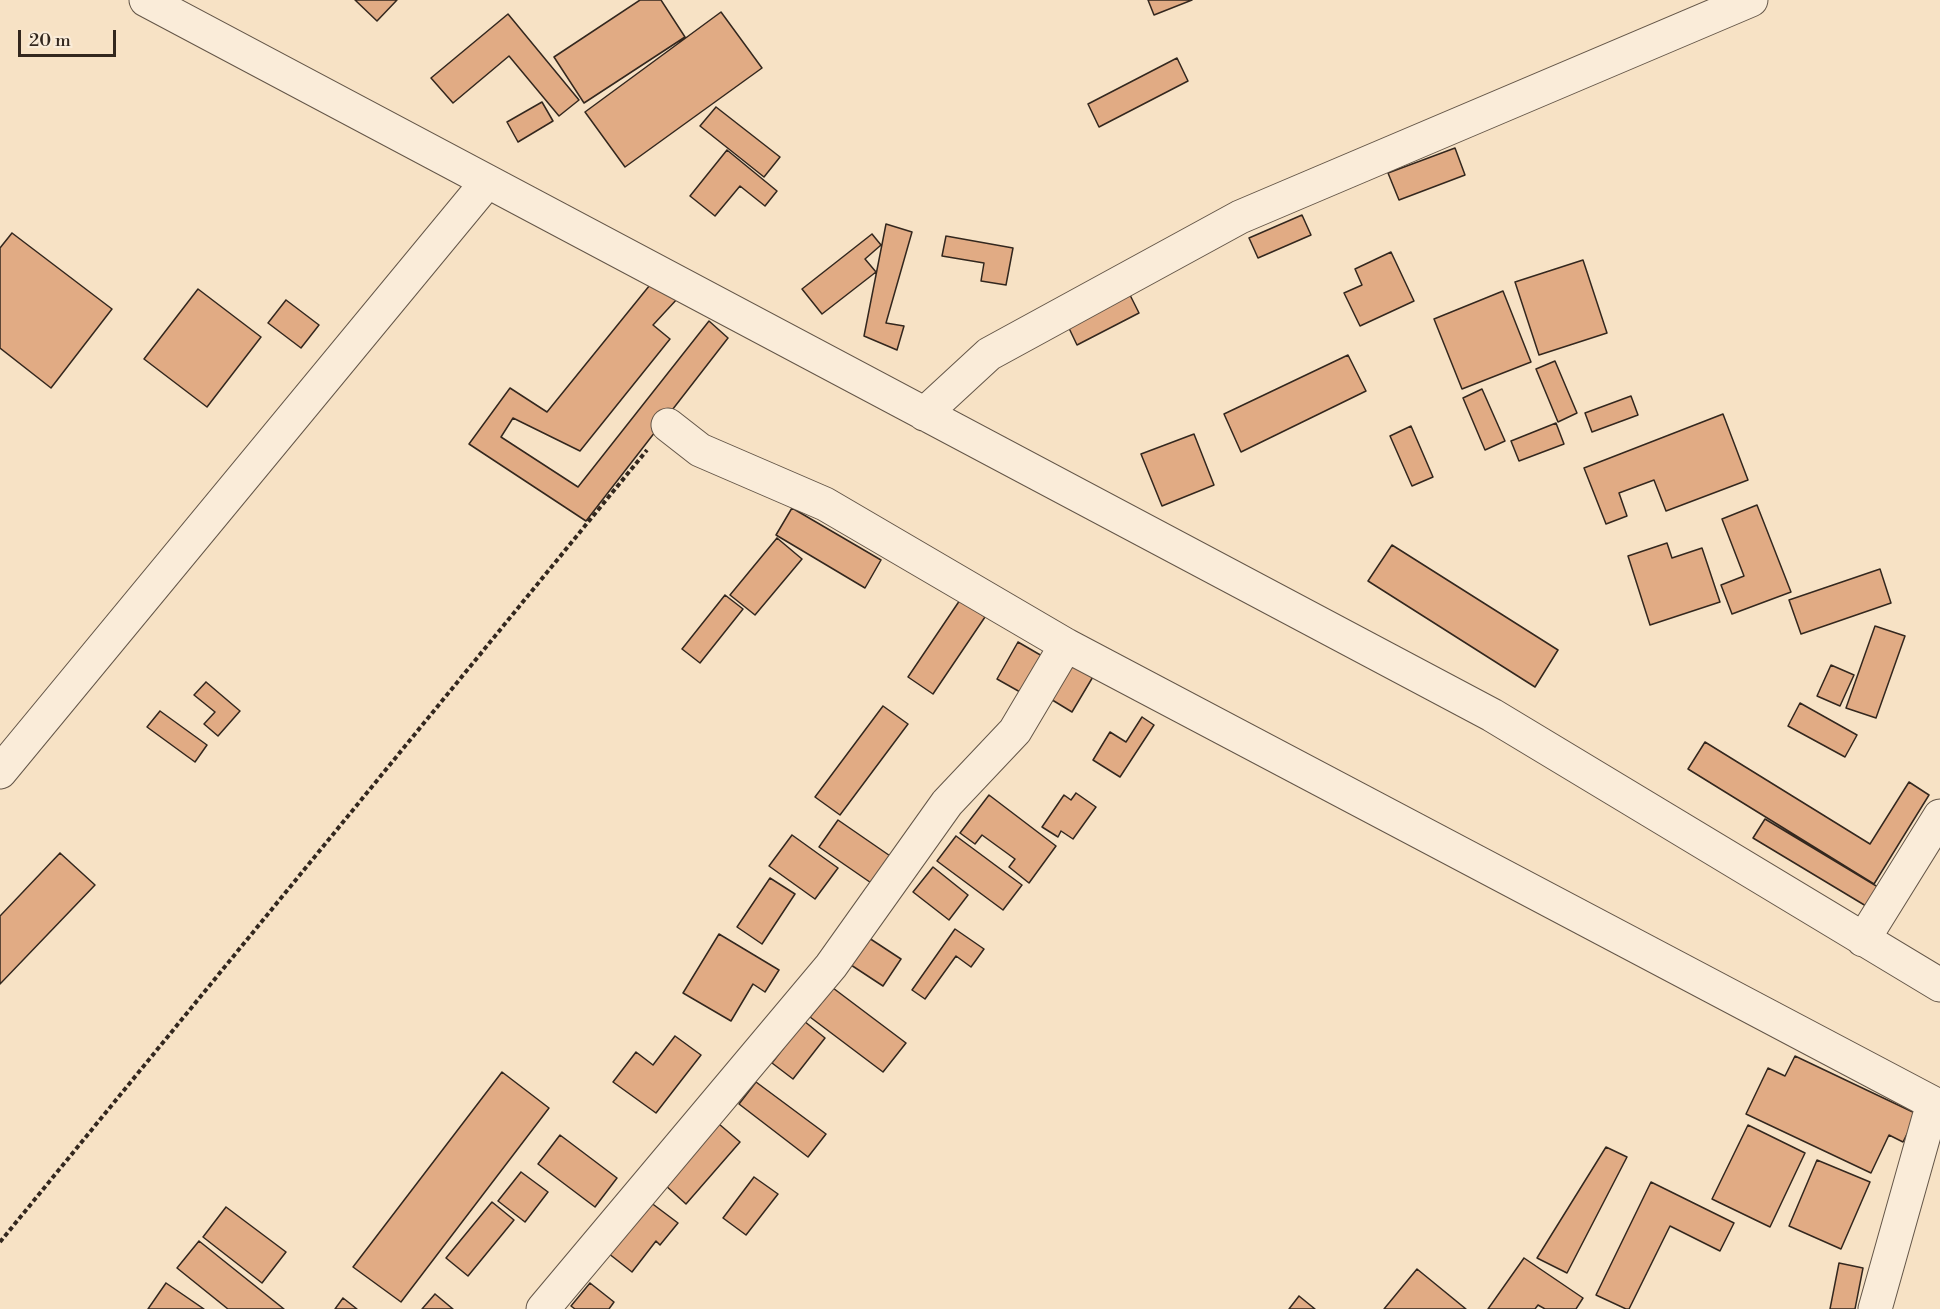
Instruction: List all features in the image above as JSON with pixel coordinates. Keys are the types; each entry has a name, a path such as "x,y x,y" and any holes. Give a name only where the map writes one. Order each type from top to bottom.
{"street":[{"path":"146,0 1492,715 1940,986"},
{"path":"924,414 989,354 1240,217 1751,0"},
{"path":"0,772 487,182"},
{"path":"668,425 700,450 825,504 1066,645 1936,1107 1875,1309"},
{"path":"543,1309 831,966 947,802 1015,731 1066,645"},
{"path":"1863,940 1940,816"}],"path":[{"path":"0,1242 668,425"}],"building":[{"path":"355,0 397,0 377,21"},
{"path":"640,0 661,0 685,37 584,103 554,57"},
{"path":"1148,0 1192,0 1154,15"},
{"path":"721,12 762,68 625,167 585,112"},
{"path":"508,14 579,100 559,116 509,56 453,103 431,78"},
{"path":"1177,58 1188,81 1099,127 1088,104"},
{"path":"542,102 553,121 518,142 507,122"},
{"path":"716,107 780,157 764,177 700,126"},
{"path":"1455,148 1465,175 1399,200 1388,173"},
{"path":"727,150 777,191 765,206 740,186 715,216 690,196"},
{"path":"1302,215 1311,235 1258,258 1249,238"},
{"path":"886,224 912,232 886,323 904,326 897,350 864,336"},
{"path":"12,233 112,309 51,388 0,348 0,248"},
{"path":"872,234 881,245 865,259 876,272 822,314 802,289"},
{"path":"946,236 1013,248 1006,285 981,281 984,263 942,256"},
{"path":"1391,252 1414,301 1360,326 1344,293 1362,285 1355,269"},
{"path":"1583,260 1607,333 1539,355 1515,282"},
{"path":"654,280 678,298 653,325 670,339 580,451 513,418 501,437 578,487 709,321 728,338 586,521 469,444 510,388 547,412"},
{"path":"198,289 261,337 207,407 144,359"},
{"path":"1503,291 1531,362 1462,389 1434,319"},
{"path":"1129,293 1139,313 1077,345 1067,324"},
{"path":"286,300 319,325 301,348 268,323"},
{"path":"1348,355 1366,391 1241,452 1224,414"},
{"path":"1555,361 1577,413 1558,422 1536,369"},
{"path":"1482,389 1505,441 1485,450 1463,398"},
{"path":"1631,396 1638,415 1592,432 1585,413"},
{"path":"1723,414 1748,480 1666,511 1654,480 1619,493 1627,516 1606,524 1584,468"},
{"path":"1556,423 1564,444 1519,461 1511,441"},
{"path":"1411,426 1433,477 1412,486 1390,436"},
{"path":"1194,434 1214,485 1162,506 1141,454"},
{"path":"1757,505 1791,592 1732,614 1721,585 1744,576 1722,519"},
{"path":"792,508 881,560 865,588 776,535"},
{"path":"777,538 802,559 755,615 730,595"},
{"path":"1667,543 1672,558 1702,548 1720,602 1650,625 1628,556"},
{"path":"1392,545 1558,650 1535,687 1368,581"},
{"path":"1880,569 1891,603 1801,634 1789,600"},
{"path":"725,595 743,609 700,663 682,649"},
{"path":"960,600 985,617 933,694 908,677"},
{"path":"1875,626 1905,636 1876,718 1846,708"},
{"path":"1018,642 1049,660 1029,697 997,679"},
{"path":"1074,656 1097,670 1072,712 1049,698"},
{"path":"1831,665 1854,675 1840,706 1817,696"},
{"path":"206,682 240,711 218,736 204,724 215,712 194,695"},
{"path":"1800,703 1857,735 1845,757 1788,726"},
{"path":"883,706 908,724 840,815 815,797"},
{"path":"160,711 207,745 195,762 147,727"},
{"path":"1142,717 1154,725 1120,777 1093,760 1110,732 1126,742"},
{"path":"1705,742 1870,844 1909,782 1929,795 1874,884 1688,769"},
{"path":"1076,793 1096,807 1073,839 1061,831 1058,837 1042,827 1064,795 1071,800"},
{"path":"989,795 1056,846 1029,883 1009,867 1015,859 982,835 975,844 960,833"},
{"path":"1765,819 1878,887 1866,906 1753,838"},
{"path":"838,820 896,860 877,887 819,847"},
{"path":"792,835 838,868 815,899 769,866"},
{"path":"956,836 1022,885 1003,910 937,861"},
{"path":"60,853 95,885 0,984 0,916"},
{"path":"933,867 968,895 949,920 913,892"},
{"path":"770,878 795,894 762,944 737,927"},
{"path":"955,929 984,949 971,967 956,956 925,999 912,990"},
{"path":"719,934 779,970 765,992 753,984 731,1021 683,993"},
{"path":"869,938 901,959 883,986 851,965"},
{"path":"833,988 906,1043 883,1072 810,1017"},
{"path":"804,1021 825,1038 793,1079 772,1063"},
{"path":"675,1036 701,1055 656,1113 613,1082 636,1052 653,1065"},
{"path":"1795,1056 1917,1114 1903,1142 1889,1135 1871,1173 1746,1114 1768,1068 1785,1076"},
{"path":"502,1072 549,1108 401,1302 353,1267"},
{"path":"756,1082 826,1134 808,1157 739,1104"},
{"path":"719,1124 740,1142 686,1204 665,1185"},
{"path":"1748,1125 1805,1153 1770,1227 1712,1199"},
{"path":"560,1135 617,1178 595,1207 538,1164"},
{"path":"1606,1147 1627,1157 1567,1273 1537,1258"},
{"path":"1817,1160 1870,1182 1841,1249 1789,1226"},
{"path":"521,1172 548,1192 525,1222 498,1201"},
{"path":"754,1177 778,1194 746,1235 723,1218"},
{"path":"1651,1182 1734,1223 1720,1251 1670,1226 1629,1309 1626,1309 1596,1295"},
{"path":"492,1202 514,1220 468,1276 446,1258"},
{"path":"650,1202 678,1223 660,1245 656,1241 632,1272 608,1253"},
{"path":"226,1207 286,1252 262,1283 203,1237"},
{"path":"199,1241 284,1309 228,1309 177,1268"},
{"path":"1524,1258 1583,1298 1576,1309 1545,1309 1538,1305 1535,1309 1488,1309"},
{"path":"1839,1263 1863,1268 1855,1309 1830,1309"},
{"path":"1417,1269 1466,1309 1384,1309"},
{"path":"166,1283 204,1309 148,1309"},
{"path":"590,1283 614,1302 609,1309 575,1309 571,1306"},
{"path":"435,1294 453,1309 422,1309"},
{"path":"1299,1296 1315,1309 1289,1309"},
{"path":"343,1298 357,1309 335,1309"}]}
